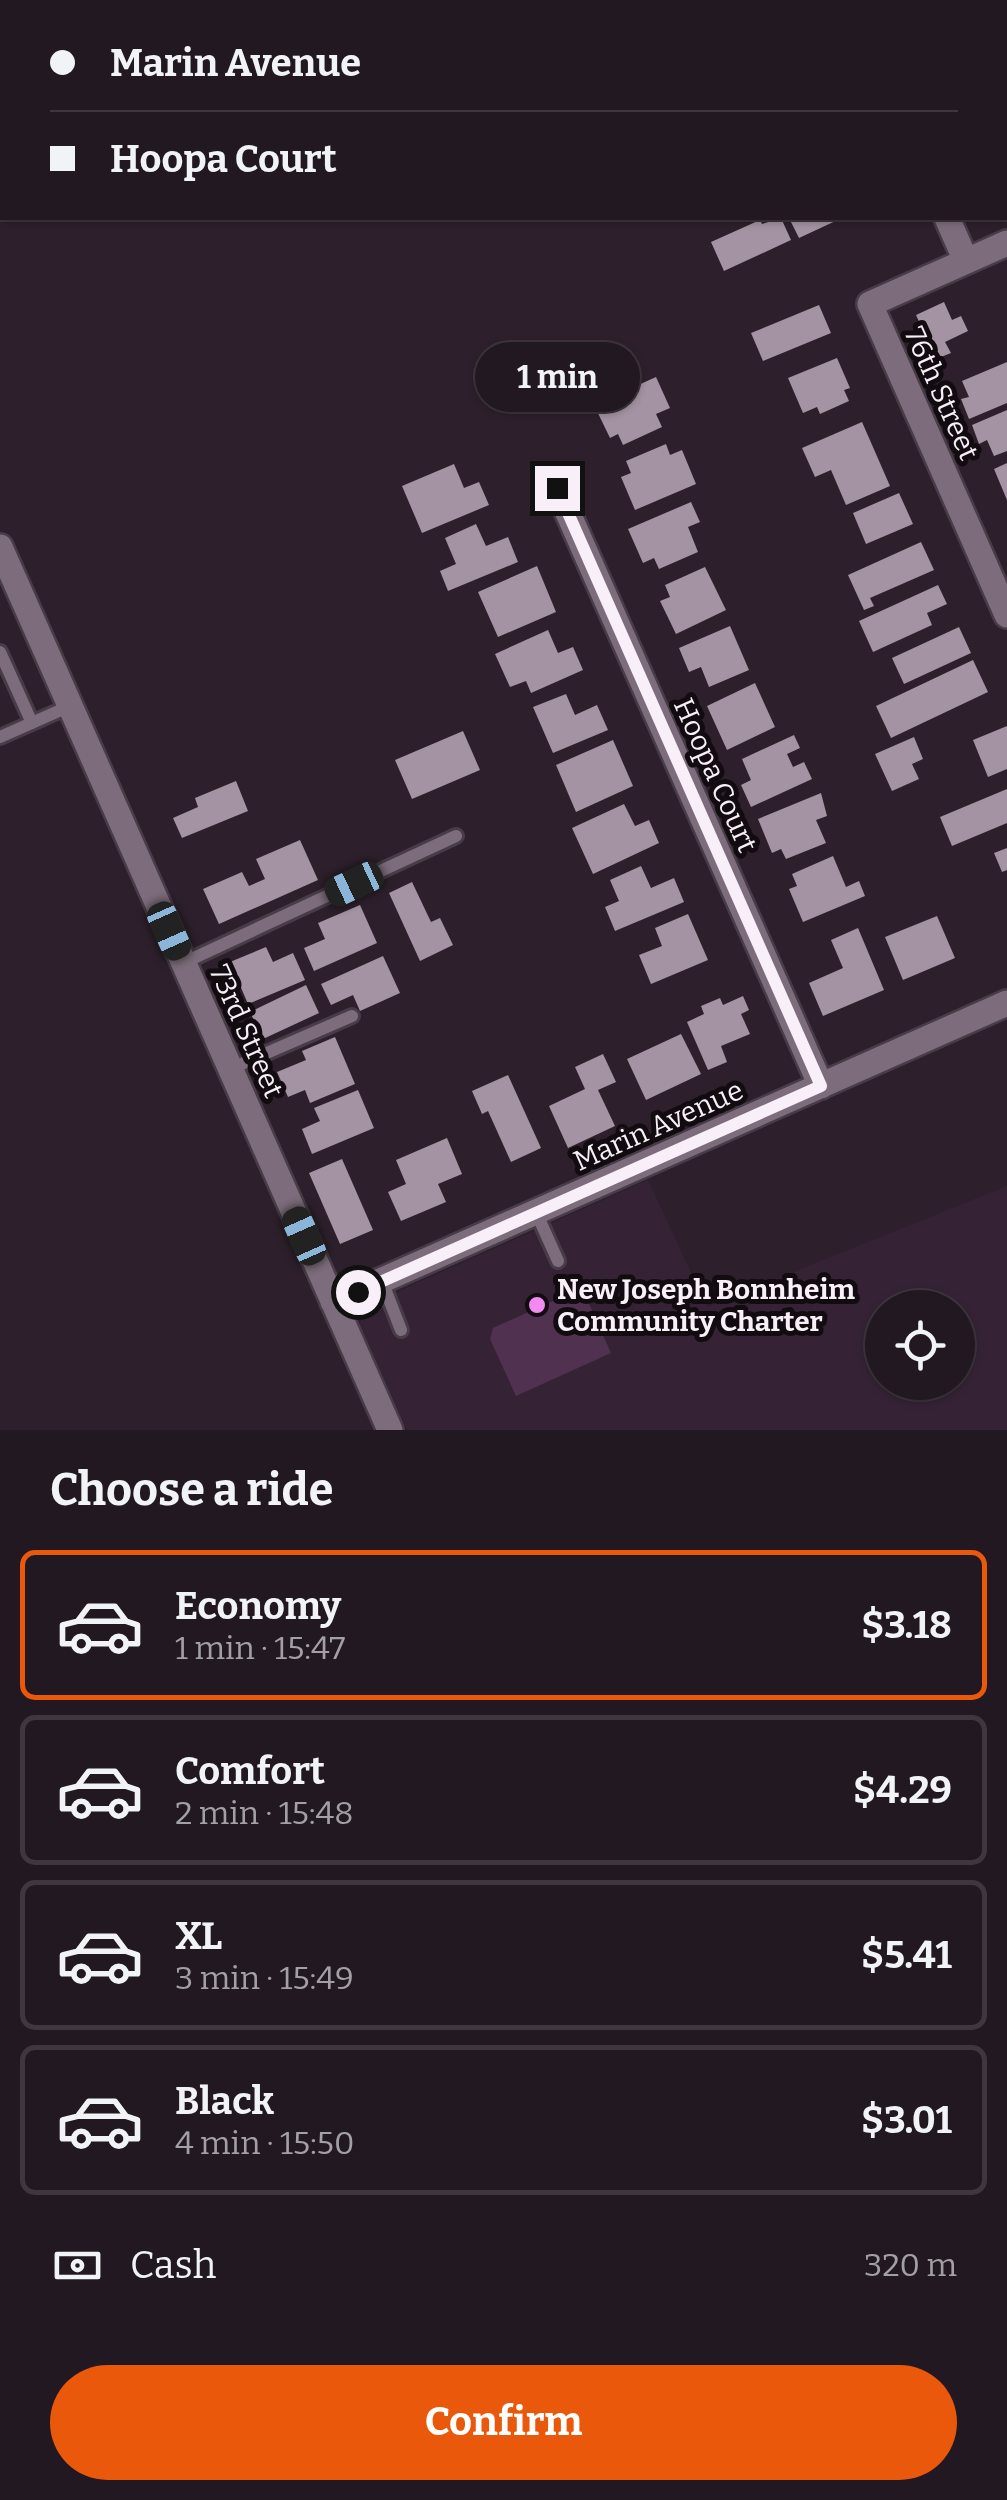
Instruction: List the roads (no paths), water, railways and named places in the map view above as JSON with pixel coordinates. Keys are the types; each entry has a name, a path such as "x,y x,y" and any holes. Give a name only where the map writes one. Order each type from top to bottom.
{"street":[{"path":"948,220 966,261 1007,243"},
{"name":"76th Street","path":"966,261 870,304 1007,615"},
{"name":"Hoopa Court","path":"557,488 821,1086"},
{"name":"73rd Street","path":"0,548 6,579 70,706 390,1430"},
{"name":"Marin Avenue","path":"333,1302 1007,1003"}],"lane":[{"path":"0,652 32,723"},
{"path":"0,737 70,706"},
{"path":"184,963 456,836"},
{"path":"230,1068 352,1016"},
{"path":"536,1212 558,1261"},
{"path":"382,1281 401,1330"}],"place":[{"name":"New Joseph Bonnheim Community Charter","path":"537,1305"}]}
